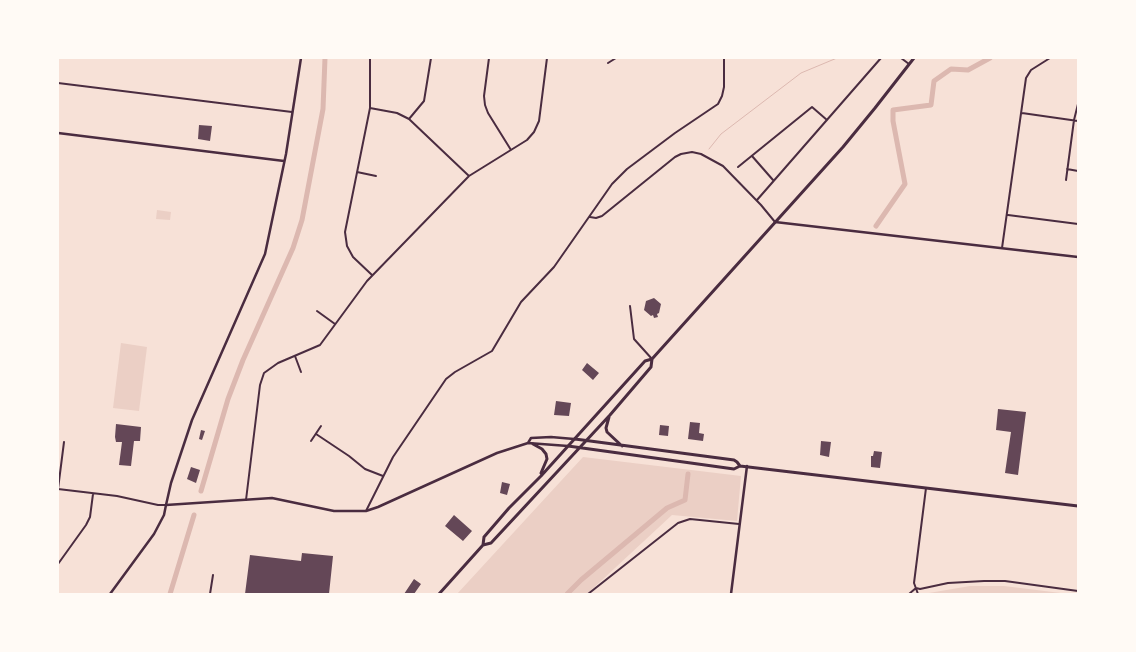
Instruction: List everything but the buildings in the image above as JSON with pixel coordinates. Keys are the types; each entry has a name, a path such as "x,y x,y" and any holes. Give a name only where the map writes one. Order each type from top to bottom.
{"main road":[{"path":"483,545 491,543 610,415 650,368 652,359 843,147 914,58"},
{"path":"439,594 483,545 485,535 645,361 652,359"},
{"path":"610,415 606,428 607,432 622,447"},
{"path":"574,439 622,447 734,460 740,466"},
{"path":"533,444 542,449 546,454 547,459 540,476"},
{"path":"568,446 734,469 740,466 747,466 1078,506"}],"street":[{"path":"110,594 154,534 164,515 192,420 265,254 284,161 301,58"},
{"path":"370,58 370,108 345,232 347,246 353,256 372,275"},
{"path":"409,119 424,101 431,58"},
{"path":"489,58 484,96 485,105 511,150"},
{"path":"246,500 251,448 264,373 294,356 320,345 372,275 469,176 526,140 534,132 539,120 547,58"},
{"path":"608,63 616,58"},
{"path":"366,510 404,440 446,379 492,351 522,302 554,267 612,184 627,169 718,104 724,87 724,58"},
{"path":"757,200 882,58"},
{"path":"901,58 910,64"},
{"path":"1002,248 1028,74 1050,58"},
{"path":"58,83 292,112"},
{"path":"1066,180 1078,104"},
{"path":"738,167 812,107 827,120"},
{"path":"370,108 397,113 409,119 469,176"},
{"path":"1022,113 1078,121"},
{"path":"58,133 284,161"},
{"path":"590,217 602,216 675,157 687,152 697,152 715,161 732,173 775,222 1078,257"},
{"path":"752,156 774,181"},
{"path":"1067,169 1078,171"},
{"path":"357,172 376,176"},
{"path":"1008,215 1078,224"},
{"path":"630,306 634,340 652,359"},
{"path":"317,311 336,325"},
{"path":"294,356 301,372"},
{"path":"311,441 321,426"},
{"path":"316,434 365,469 383,476"},
{"path":"528,443 531,438 540,436 574,439"},
{"path":"64,442 58,489 117,496 158,505 280,499 334,511 350,512 378,507 497,453 528,443 568,446"},
{"path":"730,594 747,466"},
{"path":"918,594 914,583 926,488"},
{"path":"58,564 90,517 94,493"},
{"path":"588,594 678,523 690,519 740,524"},
{"path":"210,594 213,575"},
{"path":"909,594 916,588 920,589 948,583 984,581 1005,581 1078,591"}],"shaded area":[{"path":"157,210 171,212 170,220 156,219"},
{"path":"121,343 147,347 139,411 113,408"},
{"path":"583,457 741,476 737,521 672,515 587,594 457,594"},
{"path":"970,586 1004,586 1069,594 923,594"}],"waterway":[{"path":"201,491 228,399 243,360 293,248 302,220 323,109 325,58"},
{"path":"709,149 721,134 801,73 837,58"},
{"path":"876,226 905,184 893,121 893,110 931,105 934,81 951,69 968,70 990,58"},
{"path":"567,594 667,508 685,500 688,474"},
{"path":"170,594 194,515"}]}
